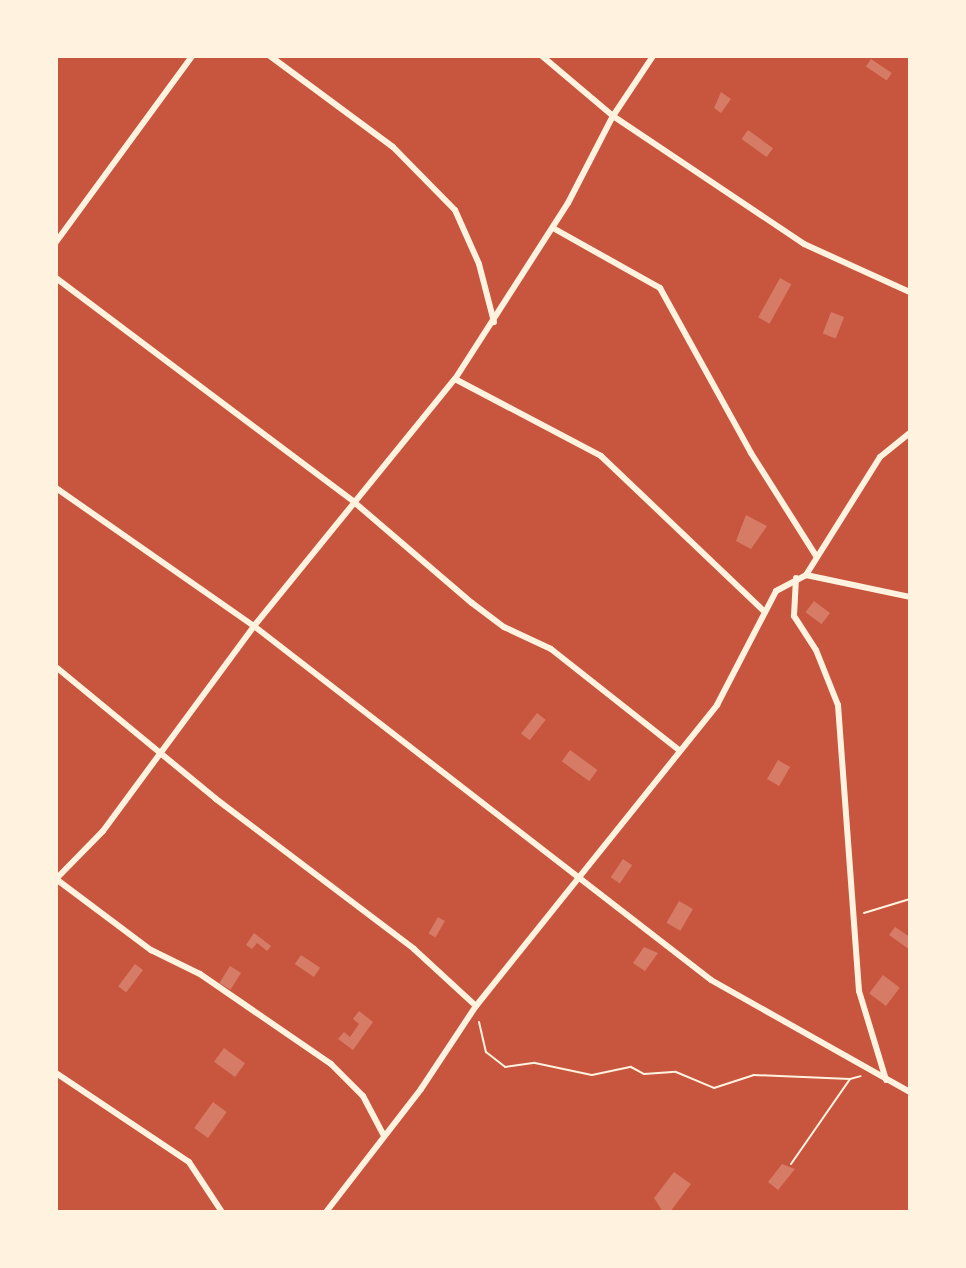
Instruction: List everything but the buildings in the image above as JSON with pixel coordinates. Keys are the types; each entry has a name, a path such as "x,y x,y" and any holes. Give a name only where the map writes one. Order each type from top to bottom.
{"street":[{"path":"56,242 192,56"},
{"path":"270,56 393,147 455,210 479,264 494,322"},
{"path":"542,56 613,116 804,244 910,292"},
{"path":"383,1134 363,1096 331,1064 200,974 151,950 56,879 103,831 254,626 455,379 553,228 613,116 653,56"},
{"path":"553,228 660,288 751,453 816,556"},
{"path":"56,278 354,502 472,603 504,627 551,649 680,751"},
{"path":"455,379 601,456 765,612"},
{"path":"806,575 880,457 910,433"},
{"path":"56,488 254,626 711,980 910,1092"},
{"path":"326,1212 383,1134 421,1089 476,1006 717,705 776,591 806,575 910,597"},
{"path":"796,578 794,616 816,650 839,713 859,991 886,1080"},
{"path":"56,667 162,750 216,799 414,949 476,1006"},
{"path":"56,1073 189,1162 222,1212"}],"path":[{"path":"855,915 910,899"},
{"path":"476,1006 486,1052 505,1067 535,1063 592,1075 631,1067 644,1074 676,1072 714,1088 754,1075 850,1079 874,1074"},
{"path":"791,1164 850,1079"}]}
